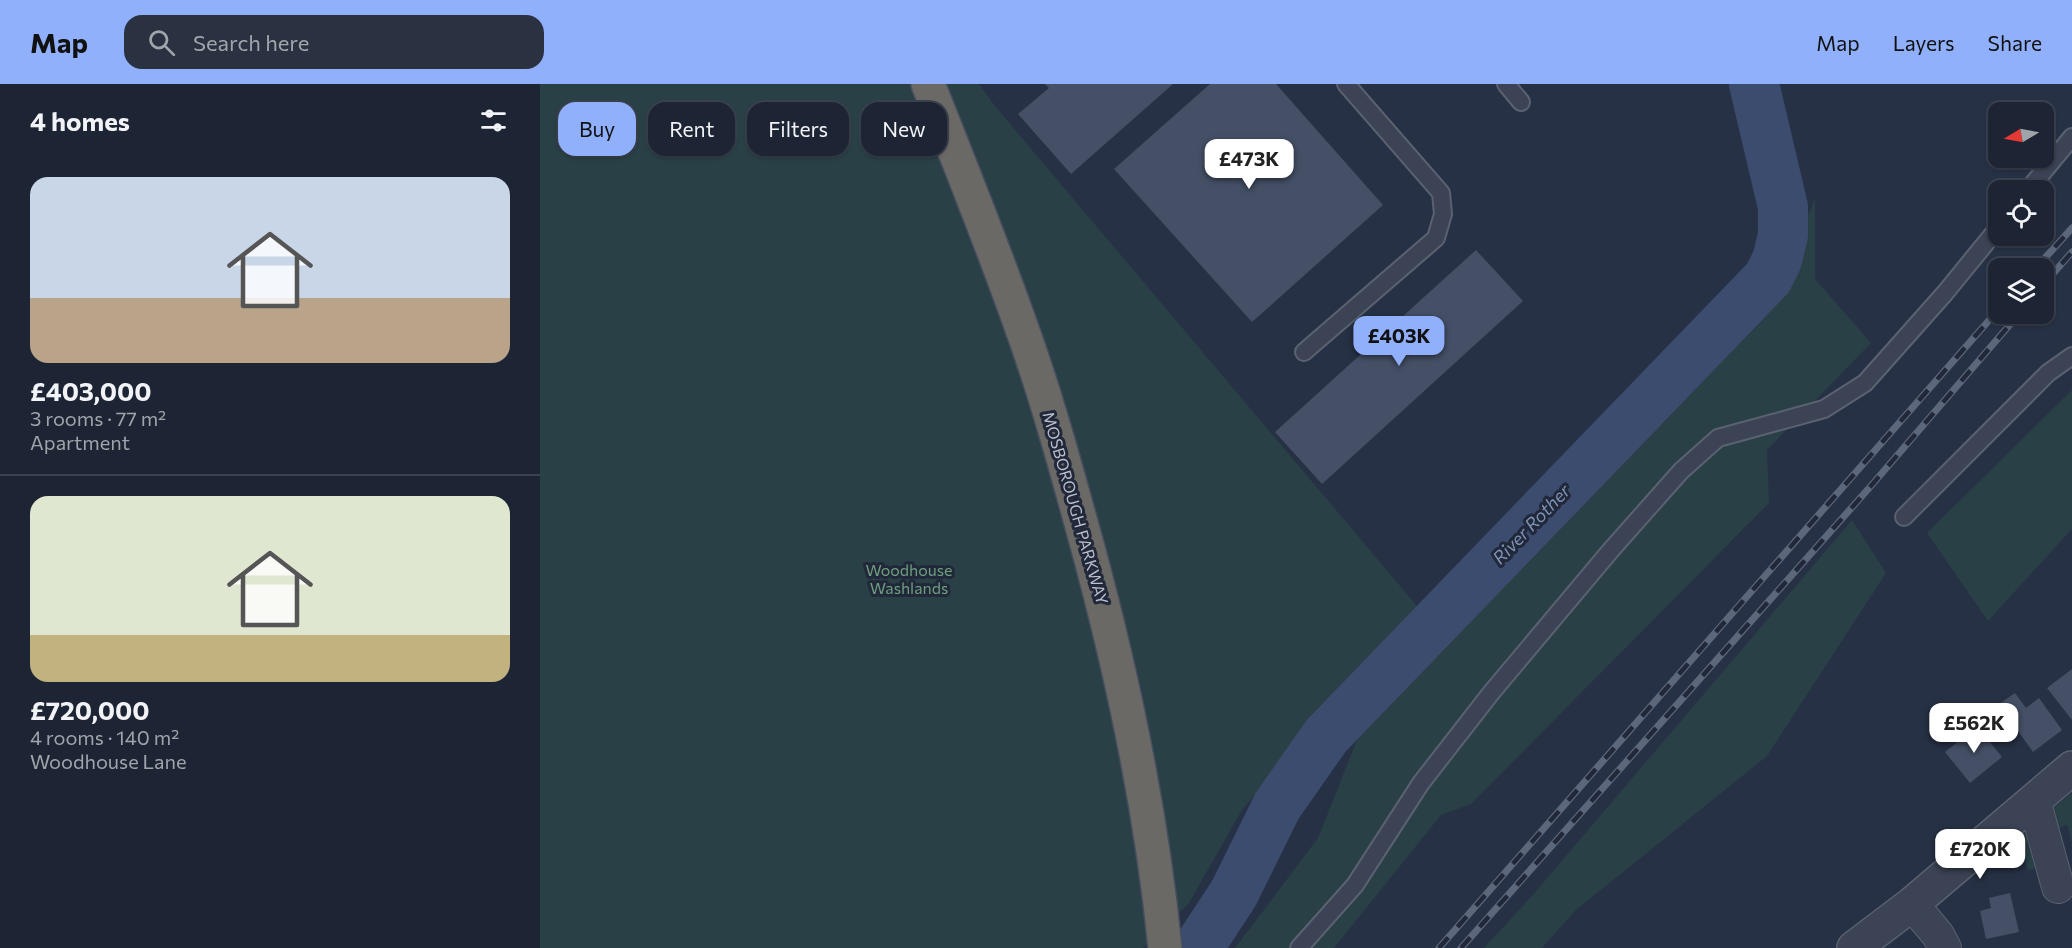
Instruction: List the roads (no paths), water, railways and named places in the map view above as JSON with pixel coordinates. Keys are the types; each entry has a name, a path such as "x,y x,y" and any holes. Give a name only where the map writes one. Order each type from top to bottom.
{"highway":[{"name":"MOSBOROUGH PARKWAY","path":"928,84 1022,327 1069,476 1110,628 1143,784 1165,948"}],"street":[{"path":"1854,948 1912,904 2072,768"},
{"path":"2034,800 2058,887"},
{"path":"1912,904 1946,948"}],"lane":[{"path":"1304,352 1436,238 1443,214 1441,193 1346,84"},
{"path":"1506,84 1521,102"},
{"path":"2036,180 2072,137"},
{"path":"1299,948 1355,885 1421,783 1491,693 1611,550 1681,471 1718,438 1824,409 1865,383 1946,293 1988,240"},
{"path":"1905,517 2048,373 2072,356"}],"waterway":[{"name":"River Rother","path":"1198,948 1234,893 1277,806 1326,736 1768,278 1777,260 1783,235 1783,207 1754,84"}],"railway":[{"path":"2045,258 2072,228"},
{"path":"2054,272 2072,252"},
{"path":"1439,948 1988,321"},
{"path":"1461,948 1870,487 2010,324"}],"park label":[{"name":"Woodhouse Washlands","path":"909,578"}]}
